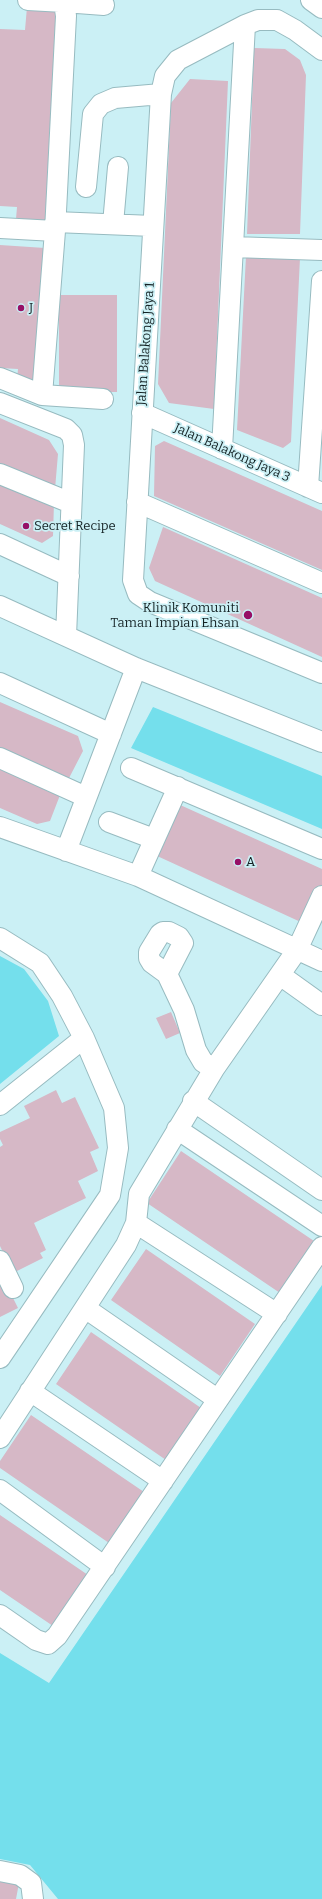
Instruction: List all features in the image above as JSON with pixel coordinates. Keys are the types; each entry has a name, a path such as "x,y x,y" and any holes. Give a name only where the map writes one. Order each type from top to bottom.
{"street":[{"path":"28,0 104,5"},
{"path":"311,0 322,8"},
{"path":"42,395 55,227 66,16 64,2"},
{"name":"Jalan Balakong Jaya 1","path":"322,50 295,30 277,20 258,20 245,25 178,60 165,76 161,94 133,580 138,594 150,602 322,672"},
{"path":"222,449 245,25"},
{"path":"86,186 92,114 101,104 115,98 161,94"},
{"path":"113,224 118,167"},
{"path":"0,228 113,224 153,226"},
{"path":"233,247 322,250"},
{"path":"315,490 322,281"},
{"path":"0,378 42,395 103,399"},
{"path":"0,403 66,430 72,436 74,446 66,636"},
{"name":"Jalan Balakong Jaya 3","path":"142,413 315,490"},
{"path":"0,474 71,503"},
{"path":"137,502 322,583"},
{"path":"0,544 69,576"},
{"path":"0,606 136,668 322,742"},
{"path":"66,851 136,668"},
{"path":"0,683 111,734"},
{"path":"0,758 86,797"},
{"path":"131,768 322,849"},
{"path":"138,876 178,787"},
{"path":"109,822 154,838"},
{"path":"0,827 138,876 314,958"},
{"path":"314,958 322,896"},
{"path":"0,938 40,963 62,996 84,1038 114,1108 118,1148 110,1195 0,1358"},
{"path":"0,1438 86,1308 126,1244 136,1223 139,1194 193,1101 280,975 314,958"},
{"path":"167,974 184,1010 196,1050 203,1062 214,1069"},
{"path":"280,975 322,1005"},
{"path":"0,1105 84,1038"},
{"path":"193,1101 322,1190"},
{"path":"177,1128 322,1226"},
{"path":"136,1223 277,1314"},
{"path":"0,1615 36,1640 48,1644 57,1636 322,1247"},
{"path":"0,1261 13,1288"},
{"path":"86,1308 218,1399"},
{"path":"30,1391 163,1481"},
{"path":"0,1490 105,1567"},
{"path":"0,1871 20,1875 31,1883 33,1899"}],"shaded area":[{"path":"153,707 322,776 322,829 131,748"},
{"path":"0,956 24,969 48,1001 59,1036 0,1084"},
{"path":"322,1285 322,1899 58,1899 30,1865 0,1859 0,1653 49,1683"}],"building":[{"path":"27,7 56,9 45,221 16,219 17,207 0,206 0,29 25,30"},
{"path":"254,48 285,49 300,60 306,75 300,234 247,234"},
{"path":"190,79 228,81 214,409 169,403 158,384 171,103"},
{"name":"J","path":"0,245 45,248 39,380 17,379 18,369 0,368"},
{"path":"246,256 300,258 291,442 283,448 237,430"},
{"path":"59,295 117,295 117,392 59,392"},
{"path":"0,418 49,440 58,454 55,489 0,464"},
{"path":"164,441 322,511 322,570 154,496 155,446"},
{"path":"0,479 54,502 53,536 42,543 0,524"},
{"path":"163,527 322,598 322,657 155,581 149,568"},
{"path":"0,702 78,736 83,751 68,780 0,750"},
{"path":"0,763 62,790 50,821 37,824 0,808"},
{"name":"A","path":"178,804 322,869 322,886 305,924 155,855"},
{"path":"171,1012 180,1033 166,1039 156,1018"},
{"path":"56,1090 62,1103 75,1097 99,1148 90,1152 98,1171 78,1181 86,1198 34,1223 46,1250 40,1253 43,1258 13,1273 0,1246 0,1147 3,1145 0,1139 0,1132 30,1118 24,1106"},
{"path":"181,1151 314,1241 280,1293 147,1203"},
{"path":"146,1249 255,1324 220,1376 111,1300"},
{"path":"0,1272 18,1308 0,1317"},
{"path":"91,1332 201,1408 166,1460 56,1384"},
{"path":"31,1415 144,1492 109,1543 0,1468 0,1461"},
{"path":"0,1515 88,1575 53,1626 0,1590"},
{"path":"0,1878 19,1883 16,1899 0,1899"}],"place":[{"name":"J","path":"21,308"},
{"name":"Secret Recipe","path":"26,526"},
{"name":"Klinik Komuniti Taman Impian Ehsan","path":"248,615"},
{"name":"A","path":"238,862"}]}
